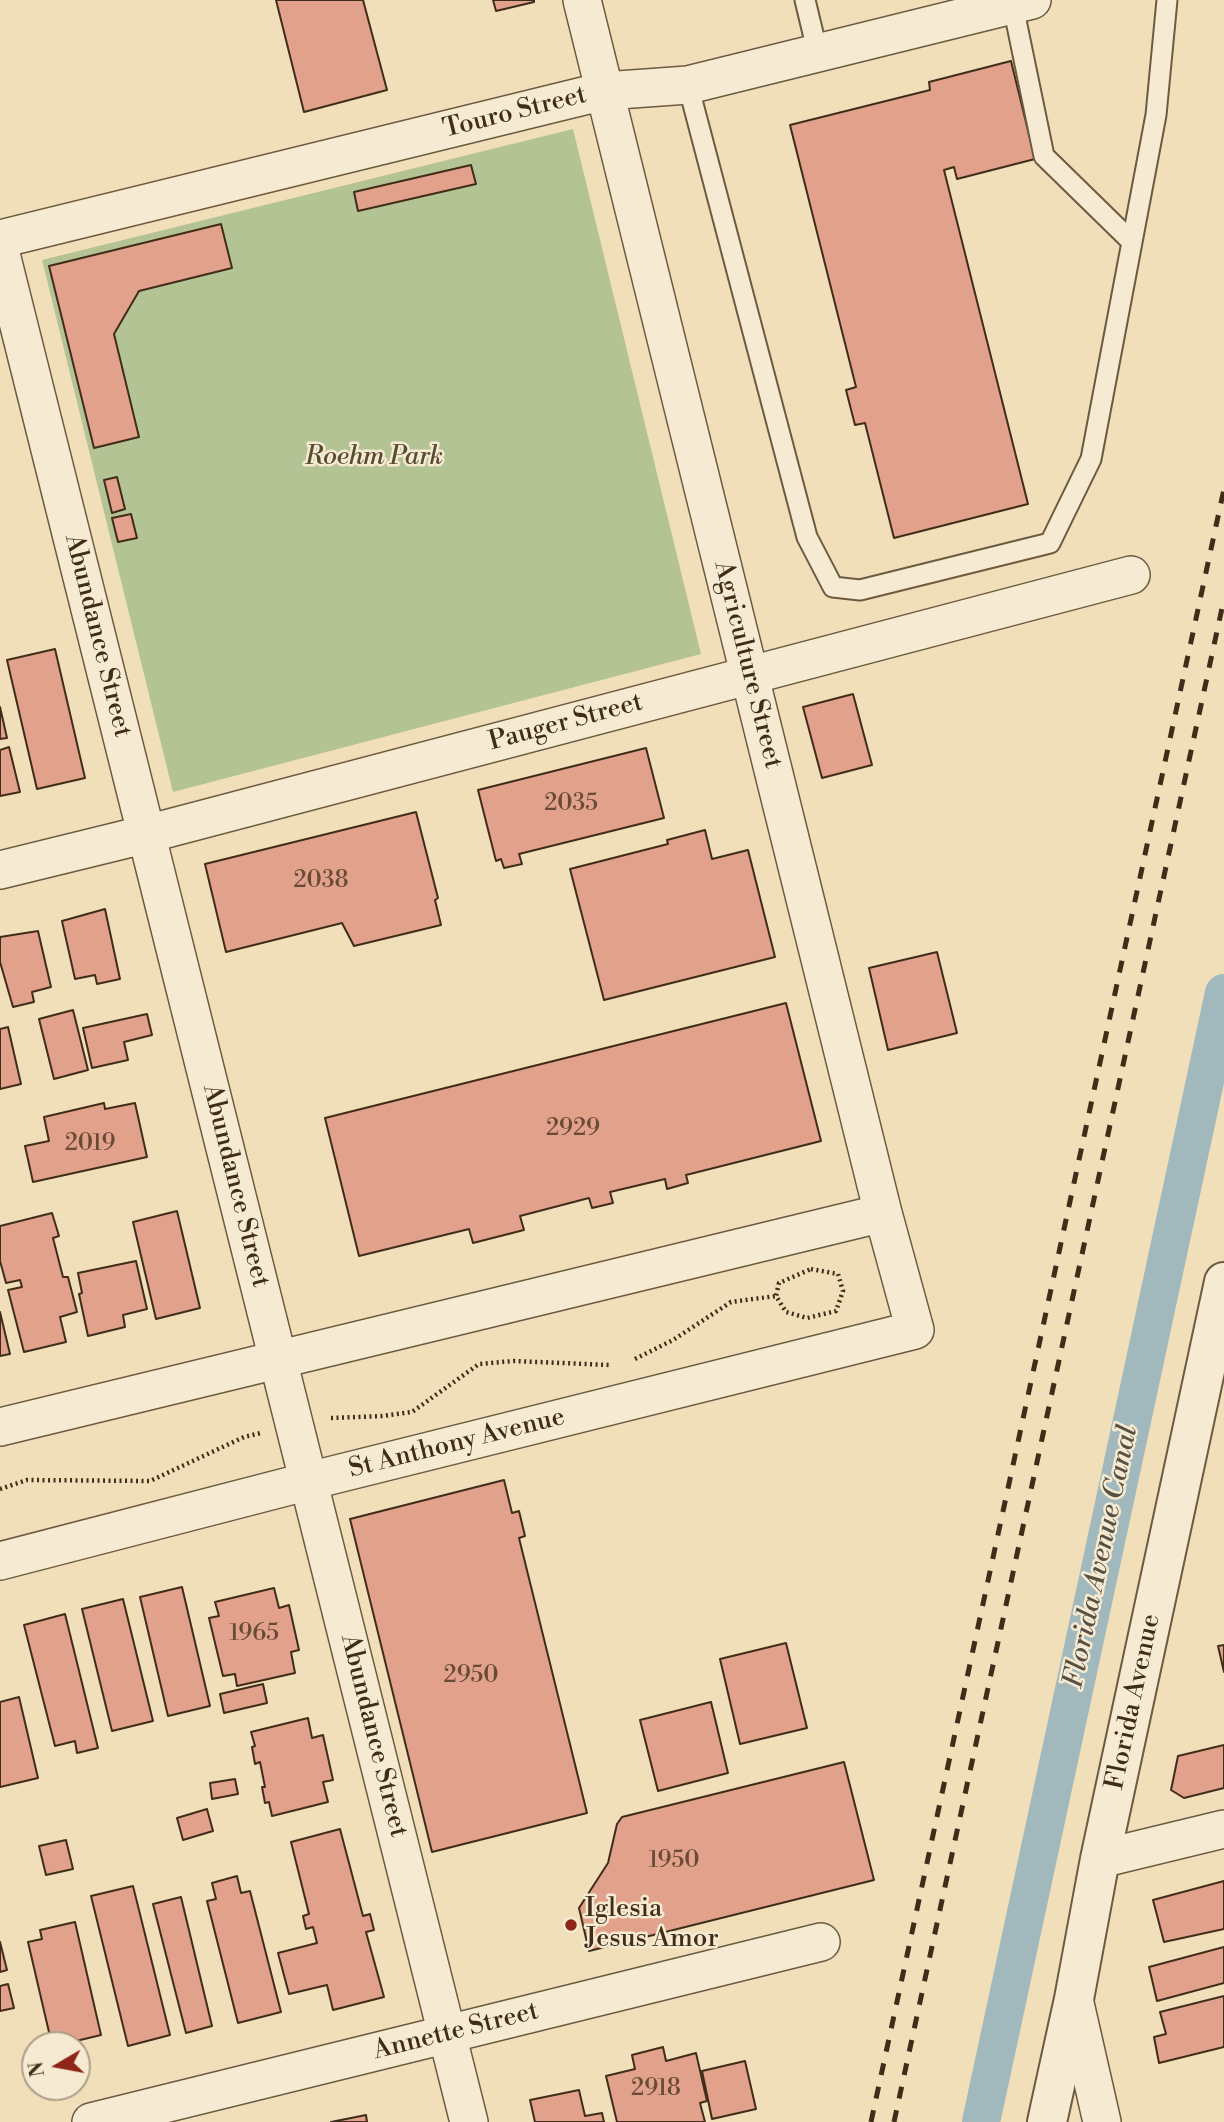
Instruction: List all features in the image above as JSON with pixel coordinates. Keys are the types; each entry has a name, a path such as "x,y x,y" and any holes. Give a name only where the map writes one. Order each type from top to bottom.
{"street":[{"name":"Agriculture Street","path":"582,0 883,1213 915,1330"},
{"name":"Touro Street","path":"0,239 604,91 688,85 1022,3"},
{"name":"Abundance Street","path":"0,250 469,2122"},
{"name":"Pauger Street","path":"0,870 1132,575"},
{"path":"0,1427 883,1213"},
{"name":"Florida Avenue","path":"1047,2122 1074,2000 1100,1859 1224,1282"},
{"name":"St Anthony Avenue","path":"0,1561 915,1330"},
{"path":"1100,1859 1224,1829"},
{"name":"Annette Street","path":"91,2122 821,1942"},
{"path":"1074,2000 1102,2122"}],"lane":[{"path":"805,0 818,54"},
{"path":"688,85 807,537 833,587 860,590 1049,543 1091,459 1156,115 1167,0"},
{"path":"1022,3 1044,156 1132,242"}],"path":[{"path":"811,1269 838,1273 843,1291 836,1311 807,1318 786,1312 776,1296 779,1283 811,1269"},
{"path":"631,1360 673,1340 732,1301 776,1296"},
{"path":"0,1489 27,1480 150,1481 244,1437 324,1418 412,1412 479,1364 514,1361 621,1366"}],"green space":[{"name":"Roehm Park","path":"573,129 701,654 173,792 42,260"}],"building":[{"path":"276,0 363,0 387,90 304,112"},
{"path":"493,0 534,0 534,2 496,11"},
{"path":"1011,61 1035,159 957,179 954,167 944,170 1028,504 894,538 865,423 855,425 846,390 856,387 790,125 930,90 929,82"},
{"path":"471,165 476,184 358,211 354,192"},
{"path":"221,224 232,268 139,291 114,334 139,437 94,448 49,266"},
{"path":"117,477 125,509 112,513 104,480"},
{"path":"131,514 137,538 118,542 112,518"},
{"path":"55,649 85,778 37,789 7,660"},
{"path":"853,694 872,765 822,778 803,707"},
{"path":"0,707 7,738 0,739"},
{"path":"9,747 20,792 0,796 0,750"},
{"path":"646,748 664,818 519,854 522,864 504,868 501,859 496,861 478,790"},
{"path":"416,812 438,898 435,900 441,925 354,946 342,923 226,952 205,864"},
{"path":"705,830 712,859 748,850 775,957 604,1000 570,869 668,844 667,840"},
{"path":"105,909 120,979 97,984 95,975 75,979 62,921"},
{"path":"38,931 51,987 32,992 34,1002 13,1007 0,962 0,937"},
{"path":"937,952 957,1033 888,1050 869,968"},
{"path":"786,1003 821,1141 686,1175 688,1183 667,1189 665,1179 610,1192 613,1203 592,1208 589,1198 520,1216 524,1230 473,1243 469,1229 359,1256 325,1118"},
{"path":"73,1010 88,1070 54,1079 39,1019"},
{"path":"147,1014 152,1035 124,1042 128,1060 92,1068 83,1028"},
{"path":"8,1027 21,1084 0,1089 0,1029"},
{"path":"104,1103 105,1109 135,1103 147,1157 33,1182 25,1146 49,1141 44,1117"},
{"path":"177,1211 200,1308 156,1319 133,1222"},
{"path":"52,1213 59,1236 53,1238 63,1277 68,1277 77,1312 60,1317 66,1342 24,1352 8,1290 22,1287 20,1280 6,1283 0,1261 0,1226"},
{"path":"136,1261 147,1309 123,1315 125,1327 88,1336 79,1294 82,1293 78,1273"},
{"path":"0,1312 10,1354 0,1356"},
{"path":"504,1480 512,1513 519,1511 525,1536 519,1538 587,1813 432,1852 350,1519"},
{"path":"182,1587 210,1706 168,1716 140,1597"},
{"path":"274,1588 279,1608 289,1605 299,1650 291,1652 295,1673 237,1686 235,1674 223,1676 209,1618 219,1616 215,1602"},
{"path":"123,1599 153,1721 112,1731 82,1609"},
{"path":"65,1614 98,1748 77,1753 75,1741 55,1746 24,1625"},
{"path":"786,1643 807,1728 740,1744 720,1659"},
{"path":"1224,1645 1224,1672 1218,1646"},
{"path":"263,1684 267,1703 224,1713 220,1694"},
{"path":"19,1697 38,1778 0,1787 0,1702"},
{"path":"711,1702 728,1773 658,1791 640,1720"},
{"path":"308,1718 312,1738 323,1735 333,1780 323,1782 328,1802 272,1816 269,1802 265,1803 260,1762 255,1764 252,1747 255,1746 251,1732"},
{"path":"1224,1745 1224,1788 1184,1798 1171,1790 1178,1756"},
{"path":"844,1762 874,1880 589,1951 579,1908 608,1863 617,1824 622,1817"},
{"path":"235,1779 238,1794 212,1799 210,1783"},
{"path":"207,1809 213,1831 183,1840 177,1818"},
{"path":"340,1829 363,1916 370,1914 374,1930 366,1932 384,1997 333,2010 327,1985 289,1994 278,1953 317,1943 313,1927 306,1929 303,1916 309,1914 291,1842"},
{"path":"66,1840 73,1869 46,1875 39,1846"},
{"path":"237,1876 241,1893 250,1891 281,2012 238,2023 207,1901 216,1899 212,1883"},
{"path":"1224,1881 1224,1929 1164,1942 1153,1900"},
{"path":"133,1886 170,2035 128,2046 91,1896"},
{"path":"181,1897 212,2026 186,2033 153,1904"},
{"path":"75,1922 101,2035 91,2037 91,2031 49,2031 28,1942 42,1939 40,1930"},
{"path":"0,1942 7,1970 0,1972"},
{"path":"1224,1947 1224,1983 1157,2001 1149,1967"},
{"path":"8,1984 14,2008 0,2011 0,1986"},
{"path":"1224,1996 1224,2047 1159,2063 1154,2037 1166,2034 1160,2012"},
{"path":"663,2047 666,2061 696,2053 707,2101 700,2103 705,2122 617,2122 606,2076 635,2069 632,2055"},
{"path":"745,2061 756,2109 712,2119 702,2071"},
{"path":"579,2090 585,2116 602,2113 604,2122 535,2122 530,2100"},
{"path":"366,2115 367,2122 331,2122"}],"waterway":[{"name":"Florida Avenue Canal","path":"981,2122 1224,993"}],"railway":[{"path":"871,2122 1224,489"},
{"path":"894,2122 1224,599"}],"place":[{"name":"Iglesia Jesus Amor","path":"571,1925"}]}
